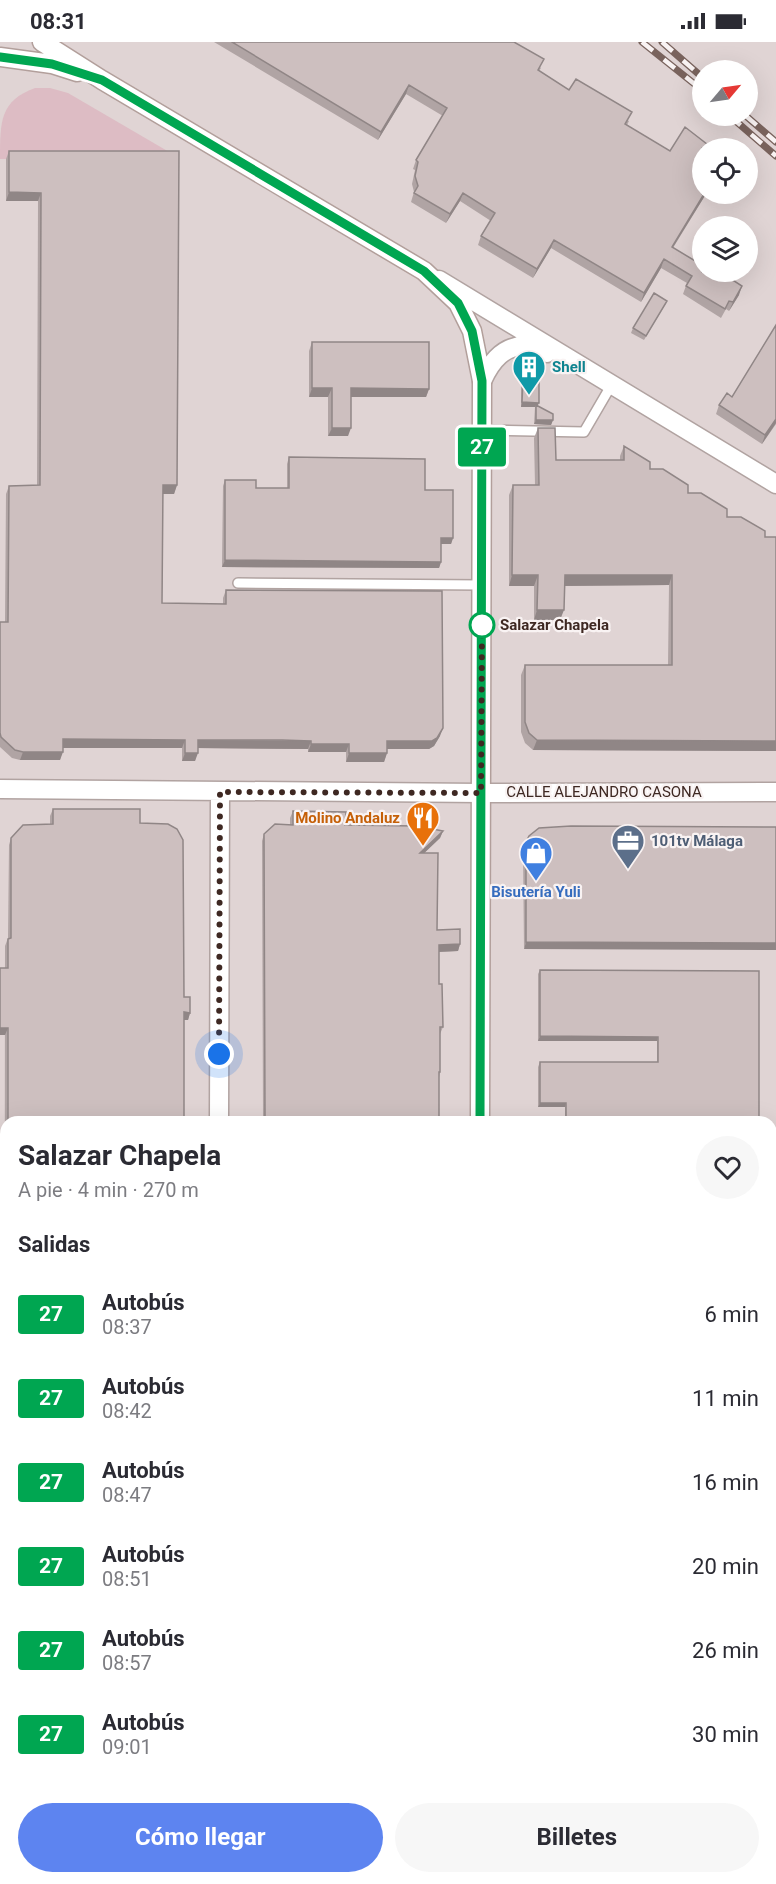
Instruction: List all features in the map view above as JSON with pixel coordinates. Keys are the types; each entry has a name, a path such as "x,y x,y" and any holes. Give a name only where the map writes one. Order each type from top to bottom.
{"street":[{"path":"42,42 776,484"},
{"path":"0,57 52,64 102,80"},
{"path":"424,271 458,303 472,331 482,381 480,1116"},
{"path":"482,381 491,361 508,350 530,346 578,363"},
{"name":"CALLE ALEJANDRO CASONA","path":"0,789 220,792 776,792"},
{"path":"219,1116 220,792"}],"lane":[{"path":"482,430 584,432 612,384"},
{"path":"238,583 482,585"}],"shaded area":[{"path":"0,42 776,42 776,1116 0,1116"},
{"path":"35,88 50,88 68,93 176,156 176,159 0,159 4,114 15,99"}],"building":[{"path":"232,42 514,42 544,59 538,70 569,90 576,79 632,112 625,124 670,151 685,127 699,138 692,138 692,204 698,204 672,247 692,259 692,276 664,259 644,293 554,240 537,269 481,236 495,213 463,193 450,214 414,193 418,186 415,176 418,162 416,160 447,108 409,85 381,132"},
{"path":"9,151 179,151 177,485 163,485 162,603 226,604 226,590 442,591 443,728 437,738 432,741 387,741 387,753 349,753 349,744 311,744 311,741 198,740 198,753 185,753 185,740 63,739 63,752 23,752 15,750 1,737 0,622 8,622 9,486 40,485 41,193 9,192"},
{"path":"692,276 692,282 736,282 742,286 733,302 729,301 725,309 686,286"},
{"path":"654,293 667,301 646,336 633,328"},
{"path":"776,325 776,419 765,435 719,405 727,393 732,397"},
{"path":"312,342 429,342 429,389 351,388 351,428 332,428 332,388 312,388"},
{"name":"Shell","path":"523,380 539,380 539,403 522,402"},
{"path":"536,405 553,414 553,420 536,420"},
{"path":"538,428 555,428 556,460 624,460 624,446 650,462 650,469 663,469 688,485 688,493 701,493 727,509 727,517 741,517 765,531 765,537 776,537 776,741 537,740 529,733 525,722 525,665 672,665 672,575 565,575 564,610 537,610 538,575 512,575 513,485 539,485"},
{"path":"289,457 425,459 425,490 453,490 453,538 441,538 441,562 225,560 225,480 256,480 256,488 289,488"},
{"path":"53,809 140,809 140,823 168,824 177,829 183,840 184,997 190,997 190,1013 184,1012 184,1116 8,1116 8,1028 0,1028 0,968 8,968 8,939 11,938 11,838 23,825 53,824"},
{"path":"293,811 346,812 345,825 416,826 443,831 420,853 438,853 437,930 460,929 460,944 439,945 439,984 442,984 443,1027 440,1027 439,1116 265,1116 264,834 275,824 293,825"},
{"path":"571,826 776,827 776,943 526,942 526,842 529,836 539,828"},
{"path":"540,970 759,971 759,1116 566,1116 566,1103 540,1103 540,1062 658,1062 658,1037 540,1036"}],"railway":[{"path":"642,42 692,82"},
{"path":"662,42 692,68"},
{"path":"742,126 776,156"},
{"path":"758,126 776,142"}],"bus line":[{"name":"27","path":"0,57 52,64 102,80 424,271 458,303 472,331 482,381 480,1116"}],"place":[{"name":"Shell","path":"529,396"},
{"name":"Salazar Chapela","path":"482,625"},
{"name":"Molino Andaluz","path":"423,847"},
{"name":"101tv Málaga","path":"628,870"},
{"name":"Bisutería Yuli","path":"536,882"}],"route":[{"path":"219,1054 220,792 481,793 482,625"}]}
